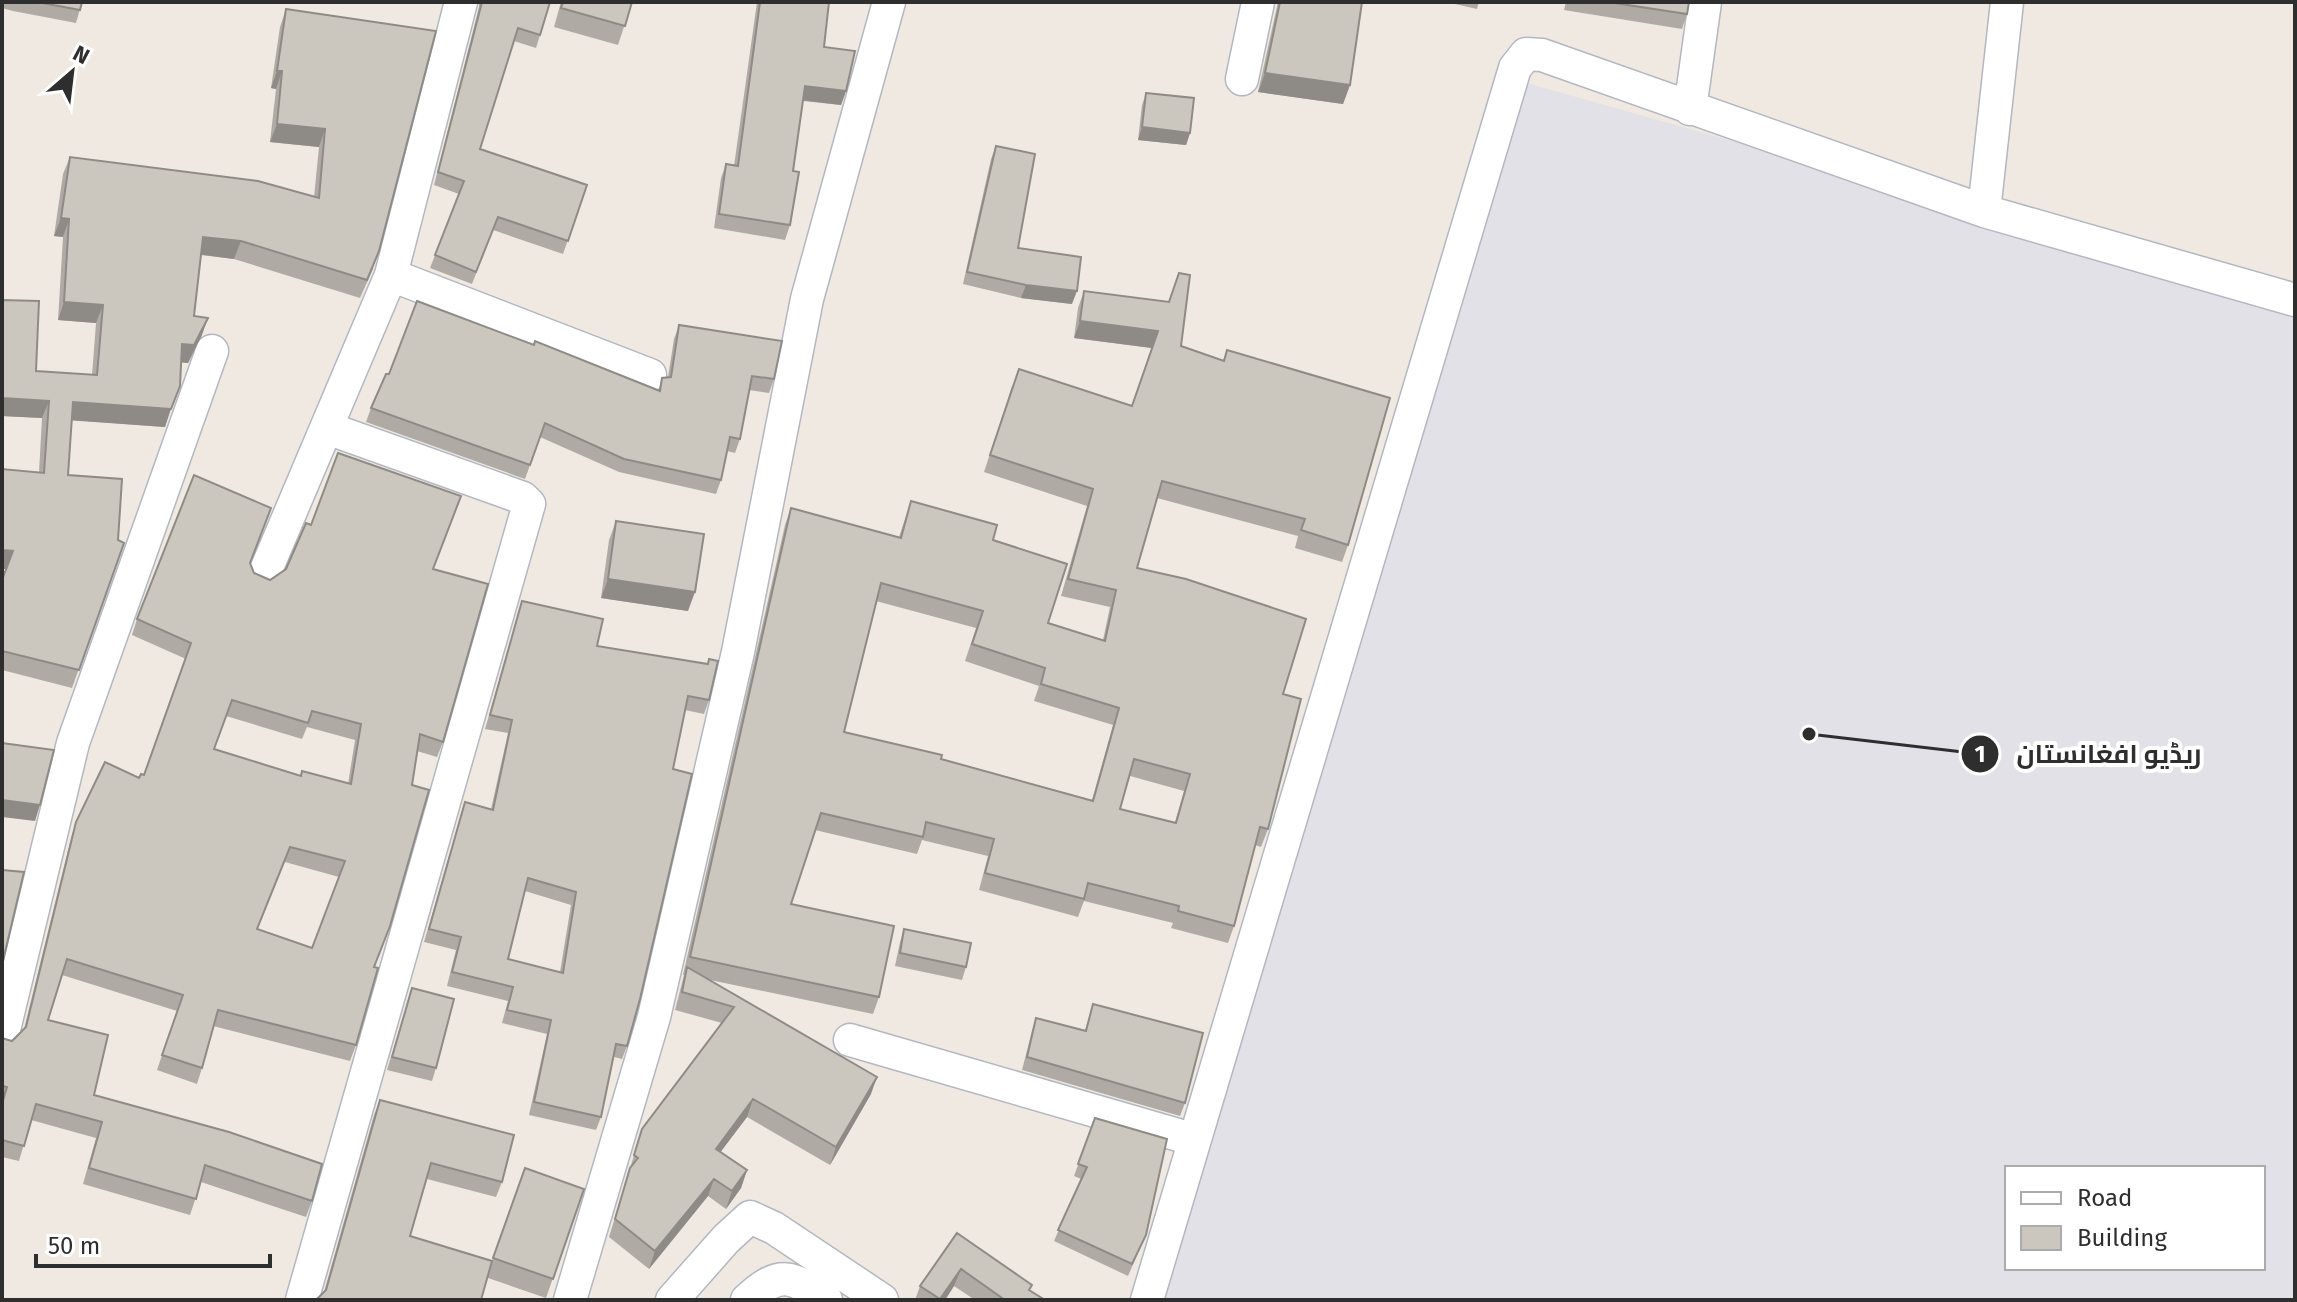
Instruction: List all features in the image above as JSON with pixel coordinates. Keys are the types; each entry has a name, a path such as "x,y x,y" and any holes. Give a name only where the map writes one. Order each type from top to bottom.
{"street":[{"path":"263,577 391,275 461,2"},
{"path":"570,1300 654,1017 738,652 807,299 889,2"},
{"path":"1242,79 1258,2"},
{"path":"1690,109 1705,2"},
{"path":"1984,211 2007,2"},
{"path":"1147,1300 1192,1139 1515,68 1526,54 1542,55 1984,211 2295,300"},
{"path":"391,275 650,375"},
{"path":"2,1038 73,743 212,351"},
{"path":"302,1300 529,504 523,498 327,428"},
{"path":"850,1040 1192,1139"},
{"path":"672,1300 726,1239 750,1217 774,1228 882,1300"},
{"path":"747,1300 765,1284 782,1278 799,1281 826,1300"}],"shaded area":[{"path":"1516,80 2295,300 2295,1300 1156,1300"}],"building":[{"path":"37,2 82,2 80,10"},
{"path":"482,2 550,2 540,35 518,28 480,149 587,185 568,241 498,217 476,272 435,255 464,181 438,172"},
{"path":"563,2 632,2 625,26 561,8"},
{"path":"760,2 829,2 824,47 855,51 846,91 805,86 793,171 799,172 790,225 719,214 726,164 738,166"},
{"path":"1280,2 1362,2 1350,85 1265,73"},
{"path":"1608,2 1689,2 1687,14"},
{"path":"286,9 436,31 379,251 367,280 241,241 203,237 194,316 208,318 194,345 182,344 180,386 171,409 73,402 68,475 122,479 118,540 124,543 79,670 2,651 2,580 13,551 2,550 2,469 44,473 49,401 2,398 2,300 39,301 36,371 97,375 103,305 64,302 69,219 61,218 70,157 258,181 319,198 325,129 277,124 282,71 277,71"},
{"path":"1146,93 1194,98 1190,133 1142,127"},
{"path":"996,146 1035,154 1018,248 1081,257 1077,291 1026,285 967,272"},
{"path":"1179,273 1190,275 1181,346 1224,361 1227,350 1390,398 1348,545 1301,530 1305,519 1162,481 1137,568 1186,579 1306,619 1283,694 1301,699 1268,829 1260,827 1234,926 1178,911 1179,906 1088,883 1084,899 985,873 994,839 926,822 923,837 821,813 791,904 894,926 879,997 690,957 791,508 901,538 911,501 997,525 993,540 1067,564 1048,623 1105,641 1116,590 1068,579 1093,489 990,455 1019,369 1132,406 1158,331 1080,321 1084,291 1169,302","holes":["881,583 983,611 972,644 1045,668 1041,684 1119,708 1093,801 941,759 942,755 844,732","1134,759 1190,774 1176,823 1120,809"]},
{"path":"417,301 534,345 535,341 660,391 662,378 671,377 679,325 782,341 774,379 752,376 740,439 730,437 721,480 624,459 545,423 530,465 371,408 386,374 389,374"},
{"path":"338,453 461,496 433,569 488,584 443,742 420,734 412,785 429,790 390,926 374,967 378,968 356,1045 218,1010 202,1068 162,1055 183,995 67,959 48,1020 108,1035 94,1095 229,1132 322,1164 312,1201 205,1165 196,1199 89,1168 102,1122 36,1104 24,1146 2,1140 2,1104 7,1087 2,1086 2,1038 12,1041 26,1027 76,822 105,762 139,778 141,774 144,775 191,643 137,619 194,475 271,508 250,563 254,573 270,580 286,569 306,523 311,525","holes":["232,700 308,723 312,711 361,724 351,784 302,771 301,776 214,749","290,847 345,861 312,948 257,929"]},
{"path":"616,521 704,534 695,592 608,579"},
{"path":"522,601 603,619 597,646 708,664 709,659 718,661 709,700 688,696 673,769 692,774 640,999 627,1046 616,1044 601,1117 534,1102 551,1020 507,1010 513,987 452,972 461,937 429,929 465,802 493,810 512,720 490,715","holes":["528,878 576,892 563,973 508,959"]},
{"path":"2,743 54,750 40,805 2,800"},
{"path":"2,870 24,872 2,965"},
{"path":"904,929 971,943 966,967 900,953"},
{"path":"687,967 877,1077 836,1147 753,1099 716,1149 747,1170 732,1191 714,1179 655,1251 615,1219 630,1168 638,1158 634,1155 642,1129 734,1007 682,992"},
{"path":"412,988 454,999 436,1068 392,1057"},
{"path":"1093,1004 1203,1033 1185,1103 1027,1057 1036,1018 1086,1031"},
{"path":"380,1100 514,1135 502,1182 431,1163 410,1236 492,1261 481,1300 316,1300 326,1290"},
{"path":"1095,1118 1167,1139 1146,1235 1132,1264 1058,1230 1087,1167 1078,1164"},
{"path":"525,1168 584,1189 553,1279 493,1258"},
{"path":"957,1233 1032,1285 1029,1290 1045,1300 1005,1300 961,1269 940,1299 920,1286"}],"place":[{"name":"ریڈیو افغانستان","path":"1809,734"}]}
